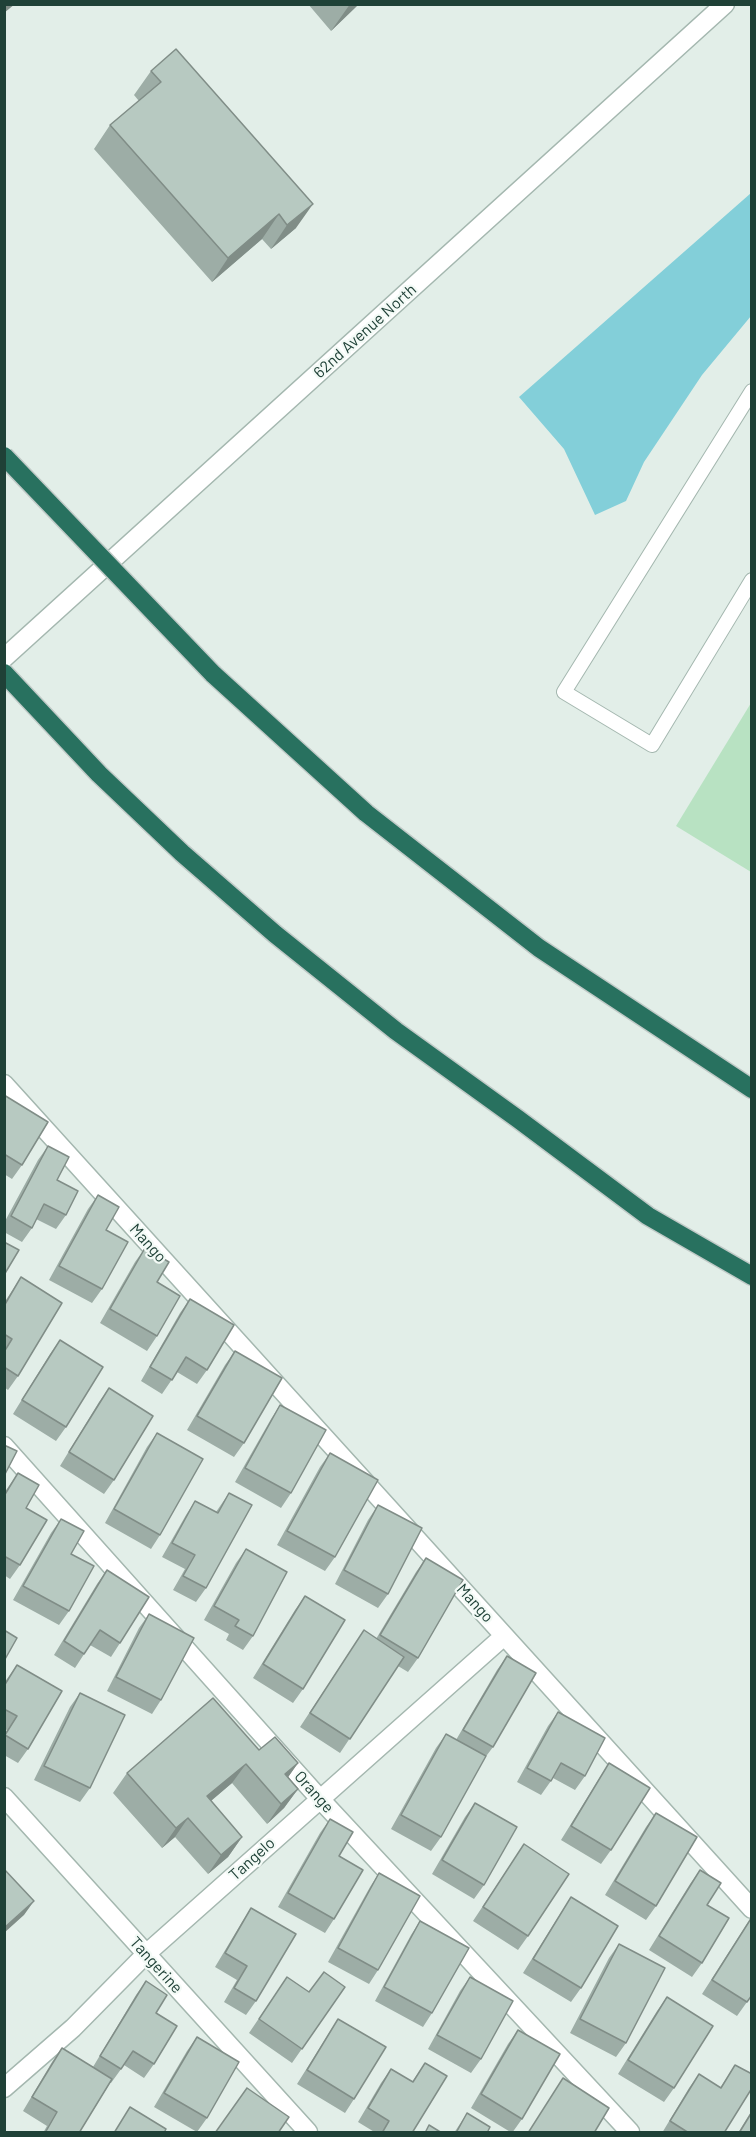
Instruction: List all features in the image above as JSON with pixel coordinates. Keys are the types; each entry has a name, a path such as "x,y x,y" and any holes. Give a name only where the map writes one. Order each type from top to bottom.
{"highway":[{"path":"4,456 213,674 366,813 539,948 752,1089"},
{"path":"4,673 99,774 182,853 274,934 396,1030 648,1216 752,1276"}],"street":[{"name":"62nd Avenue North","path":"4,658 725,4"},
{"name":"Mango","path":"4,1084 752,1909"},
{"name":"Orange","path":"4,1446 320,1799 630,2133"},
{"name":"Tangelo","path":"4,2088 72,2028 146,1954 504,1636"},
{"name":"Tangerine","path":"4,1797 308,2133"}],"lane":[{"path":"752,391 564,692 652,746 752,580"}],"green space":[{"path":"751,703 751,872 676,826"}],"water":[{"path":"751,193 751,316 702,375 644,462 626,501 595,515 564,449 519,397"}],"building":[{"path":"176,49 313,204 287,225 279,214 228,258 110,125 161,82 151,71"},
{"path":"4,1095 48,1122 22,1165 4,1154"},
{"path":"48,1146 69,1157 57,1180 78,1191 66,1215 44,1204 32,1228 11,1216"},
{"path":"98,1195 119,1207 106,1230 128,1242 102,1289 59,1266"},
{"path":"4,1242 19,1250 4,1275"},
{"path":"145,1248 169,1262 157,1282 180,1296 157,1336 110,1309"},
{"path":"21,1277 62,1303 18,1376 4,1367 4,1352 12,1339 4,1334 4,1306"},
{"path":"190,1299 234,1325 207,1370 186,1357 172,1380 150,1367"},
{"path":"60,1340 103,1367 66,1427 22,1400"},
{"path":"235,1351 282,1378 244,1443 197,1416"},
{"path":"109,1388 153,1416 114,1480 69,1452"},
{"path":"280,1405 326,1430 291,1493 245,1468"},
{"path":"157,1433 203,1459 160,1535 114,1509"},
{"path":"4,1445 17,1451 4,1476"},
{"path":"330,1453 378,1480 335,1557 287,1531"},
{"path":"18,1473 39,1485 26,1508 47,1520 20,1565 4,1556 4,1496"},
{"path":"229,1493 252,1505 206,1588 183,1576 195,1555 172,1543 195,1501 218,1513"},
{"path":"378,1505 422,1528 388,1594 344,1570"},
{"path":"61,1519 84,1531 71,1554 94,1566 69,1611 23,1586"},
{"path":"246,1549 287,1572 253,1636 235,1626 239,1620 214,1606"},
{"path":"426,1558 463,1580 418,1658 380,1635"},
{"path":"107,1570 149,1597 120,1643 100,1630 84,1654 64,1641"},
{"path":"305,1596 345,1620 303,1689 263,1664"},
{"path":"149,1614 194,1638 161,1700 116,1677"},
{"path":"4,1630 17,1638 4,1661"},
{"path":"364,1630 404,1657 350,1739 310,1713"},
{"path":"507,1656 536,1673 493,1747 463,1730"},
{"path":"17,1665 62,1691 28,1749 5,1735 17,1716 4,1709 4,1686"},
{"path":"80,1693 125,1715 90,1788 44,1766"},
{"path":"213,1698 259,1750 275,1737 298,1763 285,1774 298,1789 281,1804 246,1764 207,1796 242,1837 221,1855 188,1818 176,1828 127,1773"},
{"path":"558,1712 605,1738 585,1776 561,1763 551,1781 527,1768"},
{"path":"446,1734 486,1756 441,1837 401,1815"},
{"path":"609,1763 650,1788 611,1850 571,1826"},
{"path":"475,1803 517,1827 484,1885 442,1860"},
{"path":"656,1813 697,1837 656,1906 615,1881"},
{"path":"330,1819 353,1832 339,1856 363,1870 334,1919 288,1893"},
{"path":"524,1844 569,1874 528,1936 483,1907"},
{"path":"4,1869 34,1901 4,1928"},
{"path":"700,1870 721,1883 707,1905 729,1918 702,1963 659,1936"},
{"path":"379,1873 420,1896 378,1970 338,1948"},
{"path":"571,1897 618,1926 581,1988 533,1959"},
{"path":"251,1908 296,1934 256,2001 234,1988 247,1966 225,1953"},
{"path":"752,1917 752,1995 747,2002 712,1980"},
{"path":"420,1921 469,1948 432,2013 384,1987"},
{"path":"619,1944 665,1968 626,2043 580,2019"},
{"path":"324,1972 345,1987 302,2049 259,2019 287,1977 309,1992"},
{"path":"470,1977 513,2001 481,2059 437,2035"},
{"path":"146,1981 167,1995 156,2013 177,2026 154,2064 133,2051 121,2069 100,2056"},
{"path":"667,1997 713,2026 674,2088 628,2060"},
{"path":"338,2019 386,2047 354,2099 307,2070"},
{"path":"518,2030 560,2054 522,2119 481,2094"},
{"path":"197,2037 239,2062 207,2118 164,2093"},
{"path":"62,2048 112,2079 79,2133 45,2133 57,2112 32,2097"},
{"path":"425,2063 447,2076 412,2133 382,2133 389,2121 368,2108 391,2069 413,2082"},
{"path":"735,2065 752,2074 752,2088 724,2133 689,2133 670,2121 699,2074 721,2088"},
{"path":"563,2078 609,2108 594,2133 528,2133"},
{"path":"247,2088 289,2117 278,2133 215,2133"},
{"path":"130,2107 166,2129 164,2133 114,2133"},
{"path":"752,2112 752,2133 739,2133"},
{"path":"467,2113 490,2127 487,2133 456,2133"},
{"path":"429,2125 442,2133 425,2133"}]}
